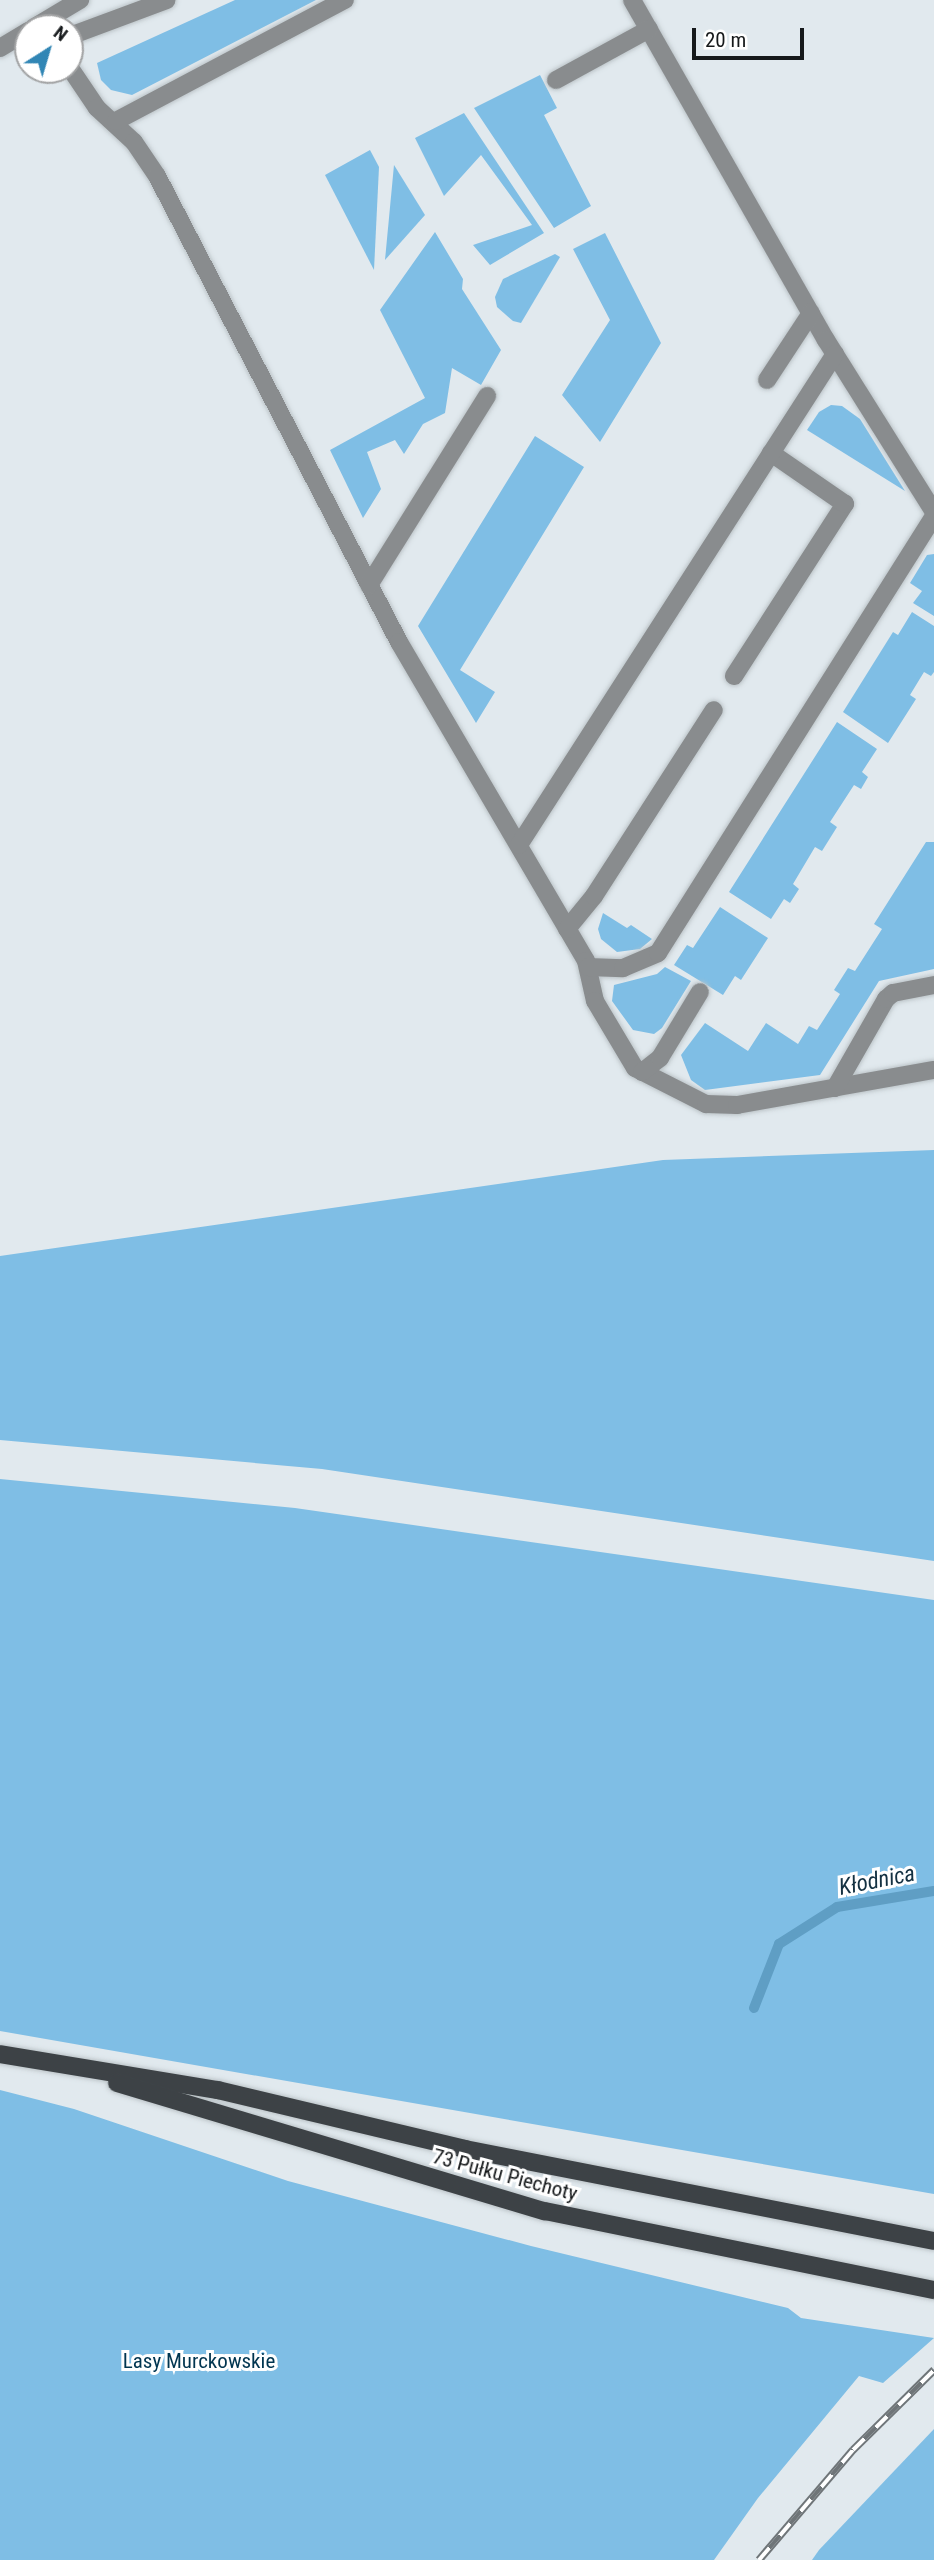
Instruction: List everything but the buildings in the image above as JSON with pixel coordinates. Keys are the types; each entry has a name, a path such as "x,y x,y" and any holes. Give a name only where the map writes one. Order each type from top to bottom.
{"main road":[{"name":"73 Pułku Piechoty","path":"0,2054 74,2069 218,2090 465,2149 934,2241"},
{"name":"73 Pułku Piechoty","path":"74,2069 209,2114 545,2211 934,2290"}],"street":[{"path":"56,14 80,0"},
{"path":"84,31 167,0"},
{"path":"116,121 345,0"},
{"path":"588,967 623,968 658,953 934,514 835,354 632,0"},
{"path":"556,80 649,29"},
{"path":"81,84 97,108 116,121 157,176 369,585 588,967 595,1001 642,1072 706,1104 737,1105 934,1070"},
{"path":"766,380 811,313"},
{"path":"519,845 835,354"},
{"path":"369,585 487,396"},
{"path":"734,676 845,504 771,453"},
{"path":"567,929 594,896 714,710"},
{"path":"835,1088 886,999 893,993 934,985"},
{"path":"642,1072 660,1058 700,992"}],"green space":[{"path":"235,0 316,0 132,95 111,90 101,80 97,63"},
{"path":"540,75 557,108 544,115 591,206 554,228 474,108"},
{"path":"464,113 544,233 490,265 473,245 532,225 481,155 444,196 415,138"},
{"path":"370,150 379,167 374,270 325,175"},
{"path":"394,165 425,215 385,260"},
{"path":"435,232 463,279 462,289 501,350 481,385 452,368 445,413 423,424 404,454 395,440 367,452 381,489 363,518 330,450 425,398 380,310"},
{"path":"605,233 661,343 600,442 562,395 610,320 573,249"},
{"path":"555,254 560,257 521,323 513,321 497,307 495,297 503,279"},
{"path":"831,405 842,406 860,419 905,491 807,430 819,412"},
{"path":"535,436 584,467 460,670 495,692 476,723 418,626"},
{"path":"934,554 934,616 913,603 922,591 910,583 927,555"},
{"path":"912,612 934,626 934,672 931,676 924,672 910,695 916,699 888,743 843,712 893,632 898,635"},
{"path":"837,722 877,749 862,772 868,777 861,789 854,785 830,822 837,827 822,851 815,847 793,884 799,889 790,903 784,899 771,919 729,892"},
{"path":"926,842 934,842 934,969 879,981 820,1075 705,1090 691,1080 681,1055 705,1023 748,1051 766,1023 798,1044 809,1026 817,1030 840,994 834,990 848,968 855,971 882,929 874,924"},
{"path":"720,907 768,938 741,980 735,976 723,995 674,965 687,945 693,948"},
{"path":"603,913 627,928 631,925 652,939 640,949 617,952 601,939 598,929"},
{"path":"665,967 691,981 662,1028 654,1034 633,1030 612,1001 614,985 657,974"},
{"path":"934,1150 934,1561 322,1469 0,1440 0,1256 663,1160"},
{"path":"0,1479 295,1508 934,1600 934,2194 0,2031"},
{"name":"Lasy Murckowskie","path":"0,2090 74,2109 288,2181 531,2246 788,2308 801,2318 934,2338 883,2383 859,2376 758,2498 714,2560 0,2560"},
{"path":"934,2429 934,2560 812,2560 819,2550"}],"waterway":[{"name":"Kłodnica","path":"754,2008 779,1944 837,1907 934,1891"}],"railway":[{"path":"759,2560 853,2450 934,2370"}]}
